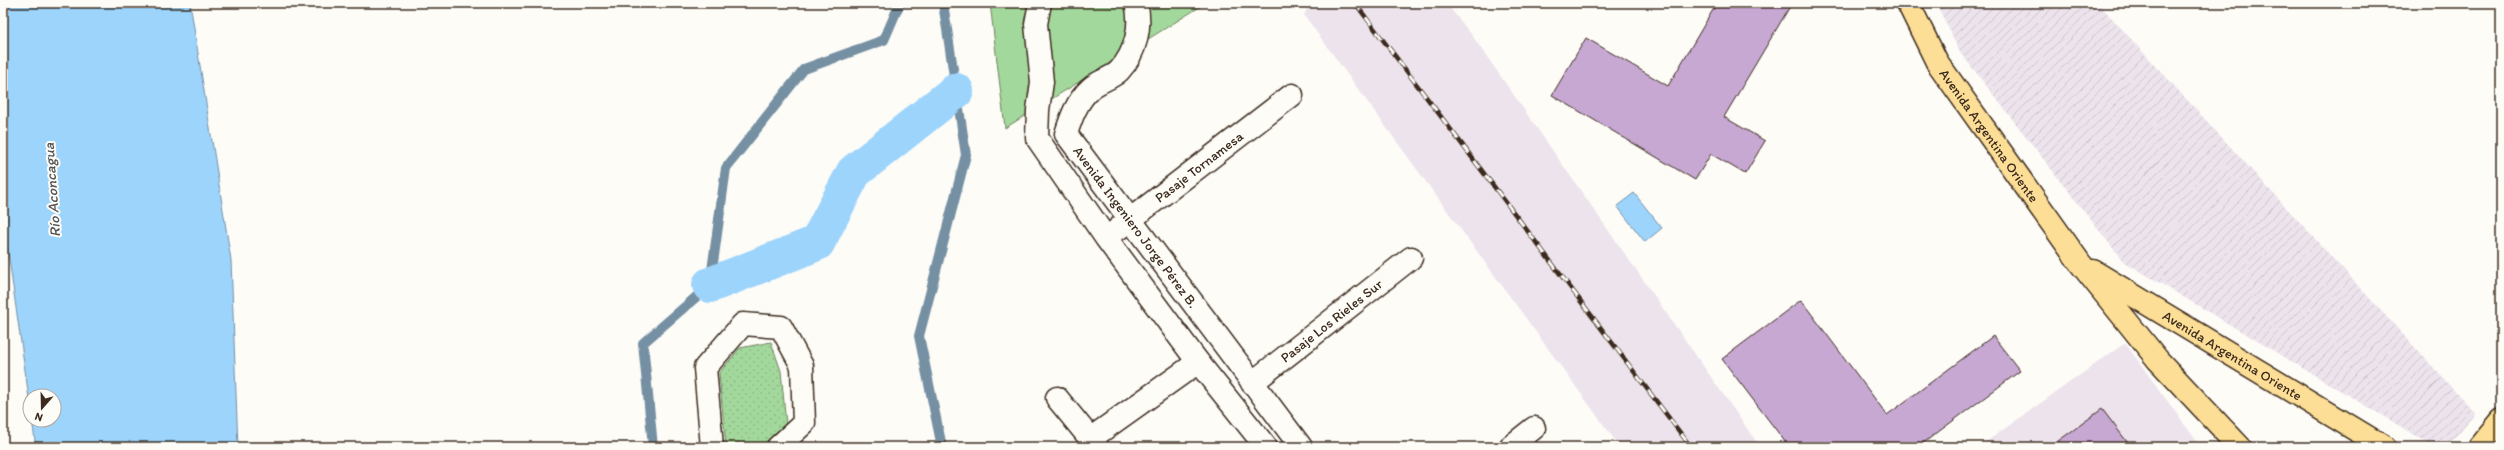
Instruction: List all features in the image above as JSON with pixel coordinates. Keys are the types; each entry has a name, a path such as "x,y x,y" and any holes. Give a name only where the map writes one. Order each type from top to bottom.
{"main road":[{"name":"Avenida Argentina Oriente","path":"1908,3 1937,62 2080,263 2158,360 2240,447"},
{"name":"Avenida Argentina Oriente","path":"2080,263 2384,447"},
{"path":"2479,447 2501,420"}],"street":[{"name":"Avenida Ingeniero Jorge Pérez B.","path":"1040,3 1036,24 1042,82 1038,110 1037,138 1106,238 1198,362 1266,447"},
{"name":"Avenida Ingeniero Jorge Pérez B.","path":"1136,3 1141,19 1133,51 1119,71 1090,89 1074,109 1066,134 1301,447"},
{"name":"Pasaje Tornamesa","path":"1106,238 1292,95"},
{"name":"Pasaje Los Rieles Sur","path":"1252,383 1411,258"},
{"path":"712,447 705,368 743,324 781,327 802,366 804,423 778,447"},
{"path":"1057,398 1093,443 1182,376 1198,362"},
{"path":"1510,447 1534,428"}],"shaded area":[{"path":"1310,3 1446,3 1471,34 1760,447 1620,447 1304,15"},
{"path":"1936,3 2098,3 2476,414 2446,447 2435,447 2123,261 1960,52"},
{"path":"2125,343 2201,447 1979,447"}],"green space":[{"path":"990,3 1206,3 1005,128"},
{"path":"771,342 781,371 786,424 760,447 726,447 719,373 740,348"}],"water":[{"name":"Río Aconcagua","path":"3,3 190,3 231,260 238,447 36,447 33,428 62,428 62,388 28,388 3,217"},
{"path":"1634,193 1662,228 1645,242 1617,206"}],"building":[{"path":"1717,3 1792,3 1724,117 1765,141 1745,174 1711,154 1695,180 1552,95 1586,38 1668,86"},
{"path":"1801,300 1887,415 1993,336 2020,371 1918,447 1789,447 1722,359"},
{"path":"2102,409 2131,447 2050,447"}],"waterway":[{"path":"653,447 643,343 710,285 726,168 804,69 884,40 900,3"},
{"path":"942,447 919,336 966,155 943,3"},
{"path":"710,285 817,243 854,172 956,91"}],"railway":[{"path":"1355,3 1691,447"}]}
